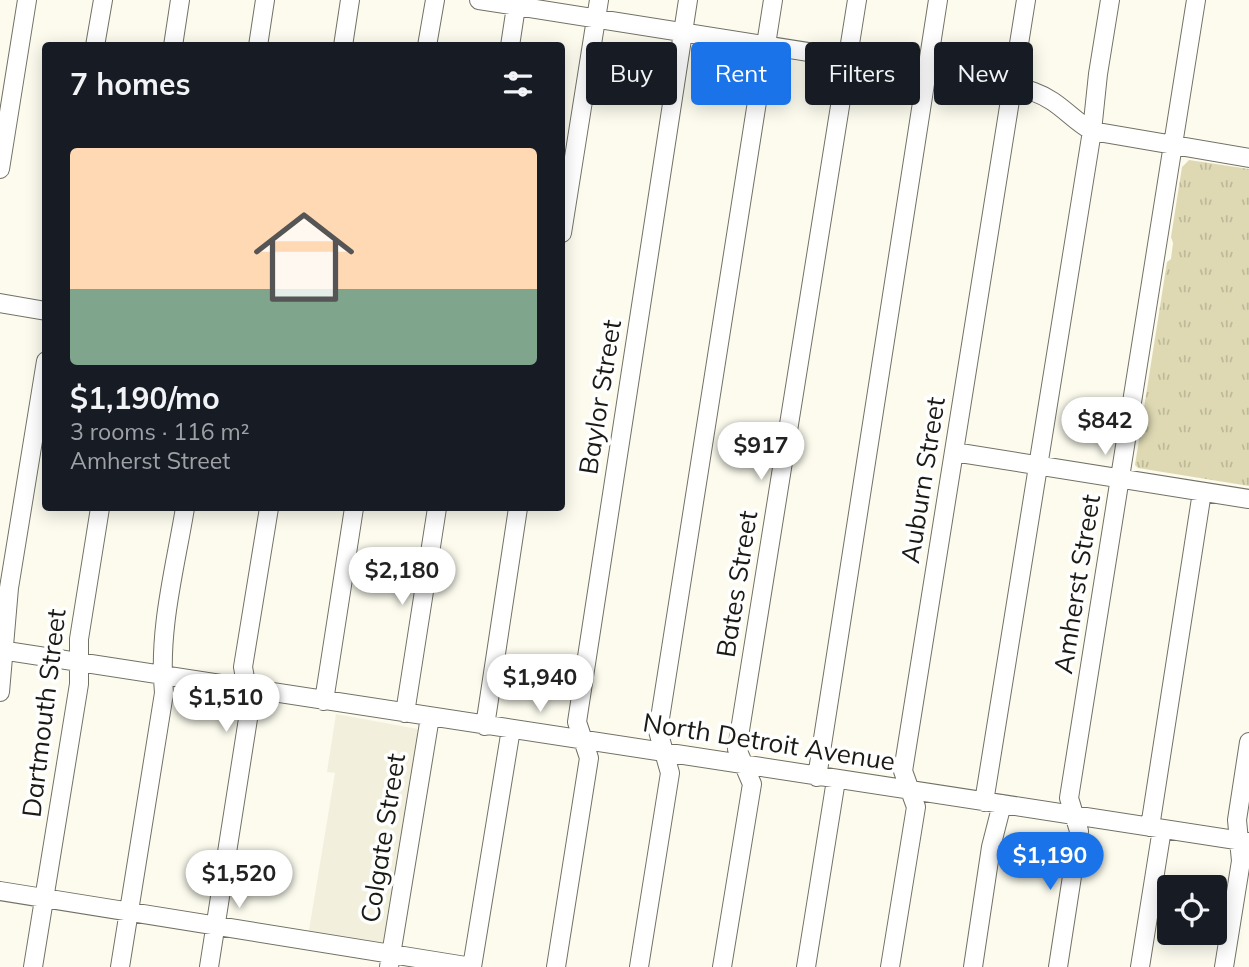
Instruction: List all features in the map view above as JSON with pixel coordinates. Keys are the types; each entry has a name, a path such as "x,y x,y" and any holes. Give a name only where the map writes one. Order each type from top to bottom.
{"street":[{"path":"0,169 27,0"},
{"path":"97,42 103,0"},
{"path":"174,42 180,0"},
{"path":"259,42 265,0"},
{"path":"344,42 350,0"},
{"path":"428,42 435,0"},
{"path":"479,0 516,3 747,42"},
{"path":"565,214 599,0"},
{"name":"Baylor Street","path":"556,967 589,758 577,722 688,0"},
{"path":"767,42 774,0"},
{"name":"Bates Street","path":"850,42 857,0"},
{"path":"817,777 938,0"},
{"name":"Auburn Street","path":"1020,42 1026,0"},
{"path":"973,967 991,847 993,803 1020,581 1092,131 1110,0"},
{"name":"Amherst Street","path":"1058,967 1079,831 1069,798 1196,0"},
{"path":"511,42 516,3"},
{"path":"920,69 934,71"},
{"path":"1033,91 1055,103 1075,122 1092,131 1249,158"},
{"path":"639,967 670,773 659,731 757,105"},
{"name":"Bates Street","path":"722,967 752,784 737,749 840,105"},
{"name":"Auburn Street","path":"890,967 916,807 903,771 1010,105"},
{"path":"0,303 42,310"},
{"path":"0,692 1,650 9,588 42,386"},
{"path":"954,453 1249,499"},
{"path":"1140,967 1156,828 1202,492"},
{"name":"Dartmouth Street","path":"33,967 79,684 79,639 100,511"},
{"path":"120,967 164,693 161,661 165,620 184,511"},
{"path":"209,967 250,706 243,667 269,511"},
{"path":"324,701 354,511"},
{"path":"405,713 437,511"},
{"path":"485,726 518,511"},
{"name":"North Detroit Avenue","path":"1,650 1244,841"},
{"name":"Colgate Street","path":"390,960 430,717"},
{"path":"0,891 215,926 390,960 472,967 511,729"},
{"path":"1224,967 1244,841 1237,820 1249,742"},
{"path":"806,967 836,780"}],"shaded area":[{"path":"336,714 418,729 384,946 308,936 335,773 327,772"}],"green space":[{"path":"1189,160 1249,169 1249,486 1138,468 1135,465 1167,262 1171,259 1171,237 1182,167"}]}
